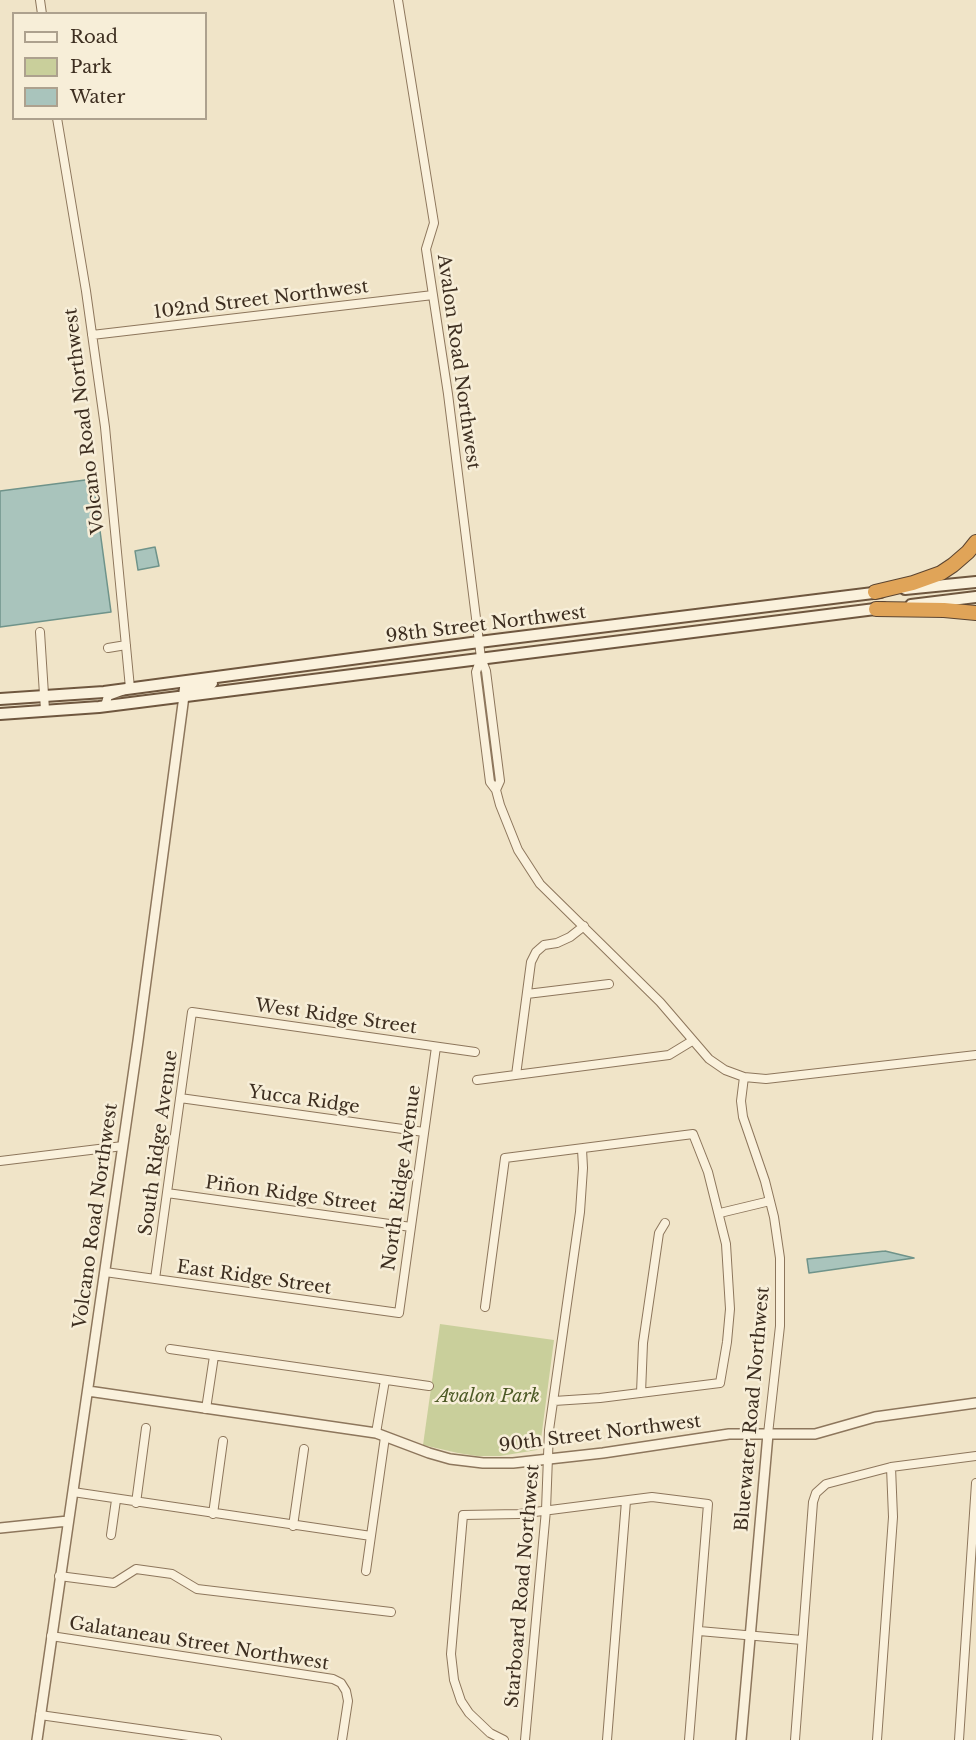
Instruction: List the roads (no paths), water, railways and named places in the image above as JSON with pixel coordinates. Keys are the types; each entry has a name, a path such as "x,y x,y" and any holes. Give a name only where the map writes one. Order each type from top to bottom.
{"highway":[{"path":"875,592 913,583 941,573 953,565 976,542"},
{"path":"876,609 976,613"}],"main road":[{"name":"98th Street Northwest","path":"0,699 130,688 875,592 976,582"},
{"name":"98th Street Northwest","path":"0,714 107,701 184,696 976,597"},
{"path":"184,696 185,688 225,681 236,673"},
{"path":"107,701 146,692 161,684"}],"street":[{"name":"Avalon Road Northwest","path":"398,0 434,223 426,249 481,658"},
{"name":"Volcano Road Northwest","path":"57,120 105,427 130,688"},
{"name":"102nd Street Northwest","path":"92,335 433,295"},
{"path":"40,633 45,710"},
{"path":"108,648 126,645"},
{"path":"481,658 476,672 490,782 496,790 518,850 540,884 660,1002 709,1059 725,1070 744,1077 766,1079 976,1055"},
{"path":"107,701 130,688"},
{"name":"Volcano Road Northwest","path":"37,1740 123,1146 184,696"},
{"path":"516,1075 531,962 536,952 544,945 570,937 584,926"},
{"path":"526,994 609,984"},
{"name":"West Ridge Street","path":"192,1012 475,1052"},
{"name":"South Ridge Avenue","path":"155,1279 192,1012"},
{"path":"477,1080 669,1055 692,1041"},
{"name":"North Ridge Avenue","path":"399,1313 436,1047"},
{"name":"Bluewater Road Northwest","path":"741,1740 781,1302 777,1238 770,1201 743,1117 741,1101 744,1077"},
{"name":"Yucca Ridge","path":"180,1098 424,1132"},
{"path":"485,1307 505,1158 693,1134 708,1172 726,1244 730,1309 720,1383 641,1394 554,1401"},
{"path":"0,1161 123,1146"},
{"name":"Starboard Road Northwest","path":"525,1740 546,1510 549,1430 580,1212 582,1149"},
{"name":"Piñon Ridge Street","path":"167,1193 411,1227"},
{"path":"720,1213 770,1201"},
{"path":"641,1394 643,1343 659,1233 665,1223"},
{"name":"East Ridge Street","path":"105,1272 399,1313"},
{"path":"170,1349 429,1386"},
{"path":"206,1409 214,1356"},
{"path":"366,1571 385,1380"},
{"name":"90th Street Northwest","path":"88,1391 381,1435 429,1453 472,1462 513,1463 729,1434 815,1434 875,1417 976,1403"},
{"path":"136,1503 147,1428"},
{"path":"213,1514 223,1441"},
{"path":"293,1526 304,1449"},
{"path":"795,1740 813,1502 816,1493 826,1484 891,1467 976,1456"},
{"path":"877,1740 893,1517 891,1467"},
{"path":"959,1740 976,1483"},
{"path":"73,1492 371,1536"},
{"path":"504,1740 490,1733 469,1713 453,1680 451,1654 463,1515 504,1515 652,1497 708,1503 689,1740"},
{"path":"111,1535 116,1500"},
{"path":"607,1740 626,1501"},
{"path":"0,1528 68,1521"},
{"path":"59,1576 114,1583 136,1569 172,1574 197,1589 391,1612"},
{"path":"699,1631 802,1640"},
{"name":"Galataneau Street Northwest","path":"51,1636 333,1679 341,1683 348,1701 342,1740"},
{"path":"40,1715 217,1740"}],"water":[{"path":"93,479 111,612 0,627 0,491"},
{"path":"155,547 159,566 138,570 135,551"},
{"path":"885,1251 914,1258 809,1273 807,1259"}],"park label":[{"name":"Avalon Park","path":"488,1397"}]}
